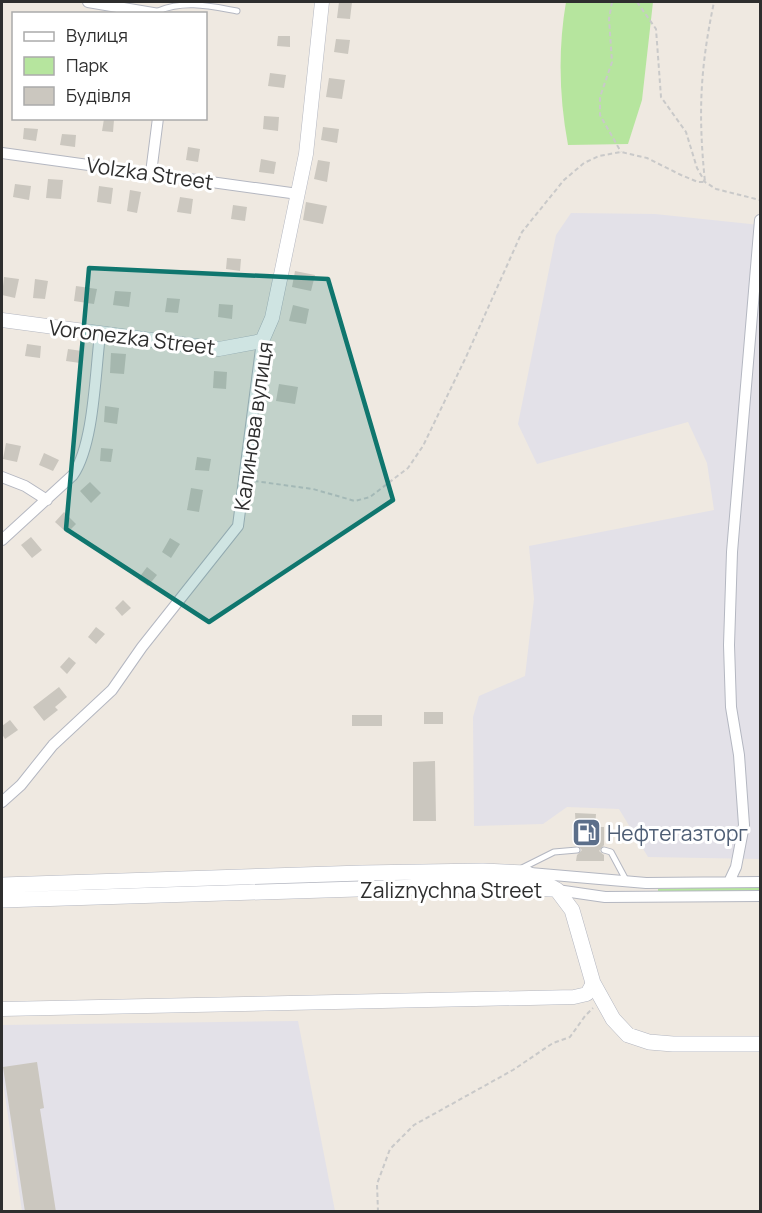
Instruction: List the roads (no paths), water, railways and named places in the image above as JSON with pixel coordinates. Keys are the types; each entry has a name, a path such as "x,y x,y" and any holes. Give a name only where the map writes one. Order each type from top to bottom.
{"main road":[{"name":"Zaliznychna Street","path":"2,885 362,873 519,872 557,890"},
{"name":"Zaliznychna Street","path":"2,900 484,885 557,890"},
{"path":"557,890 572,910 593,983 628,1035 673,1044 760,1044"}],"street":[{"path":"88,2 158,12"},
{"name":"Калинова вулиця","path":"2,802 21,785 53,745 112,690 142,647 238,526 262,341 272,318 306,154 322,2"},
{"path":"151,173 158,120"},
{"name":"Volzka Street","path":"2,153 298,194"},
{"path":"729,882 736,867 744,825 730,666 732,552 760,220"},
{"name":"Voronezka Street","path":"2,320 99,335 219,349 262,341"},
{"path":"2,540 73,475 81,464 87,443 99,335"},
{"path":"2,477 25,486 47,500"},
{"path":"519,872 627,882 760,882"},
{"path":"557,890 617,897 760,896"},
{"path":"2,1009 574,997 587,994 593,983"}],"lane":[{"path":"158,12 174,4 187,3 237,11"},
{"path":"519,872 554,852 577,850"},
{"path":"604,850 611,852 627,882"}],"place":[{"name":"Нефтегазторг","path":"586,833"}]}
